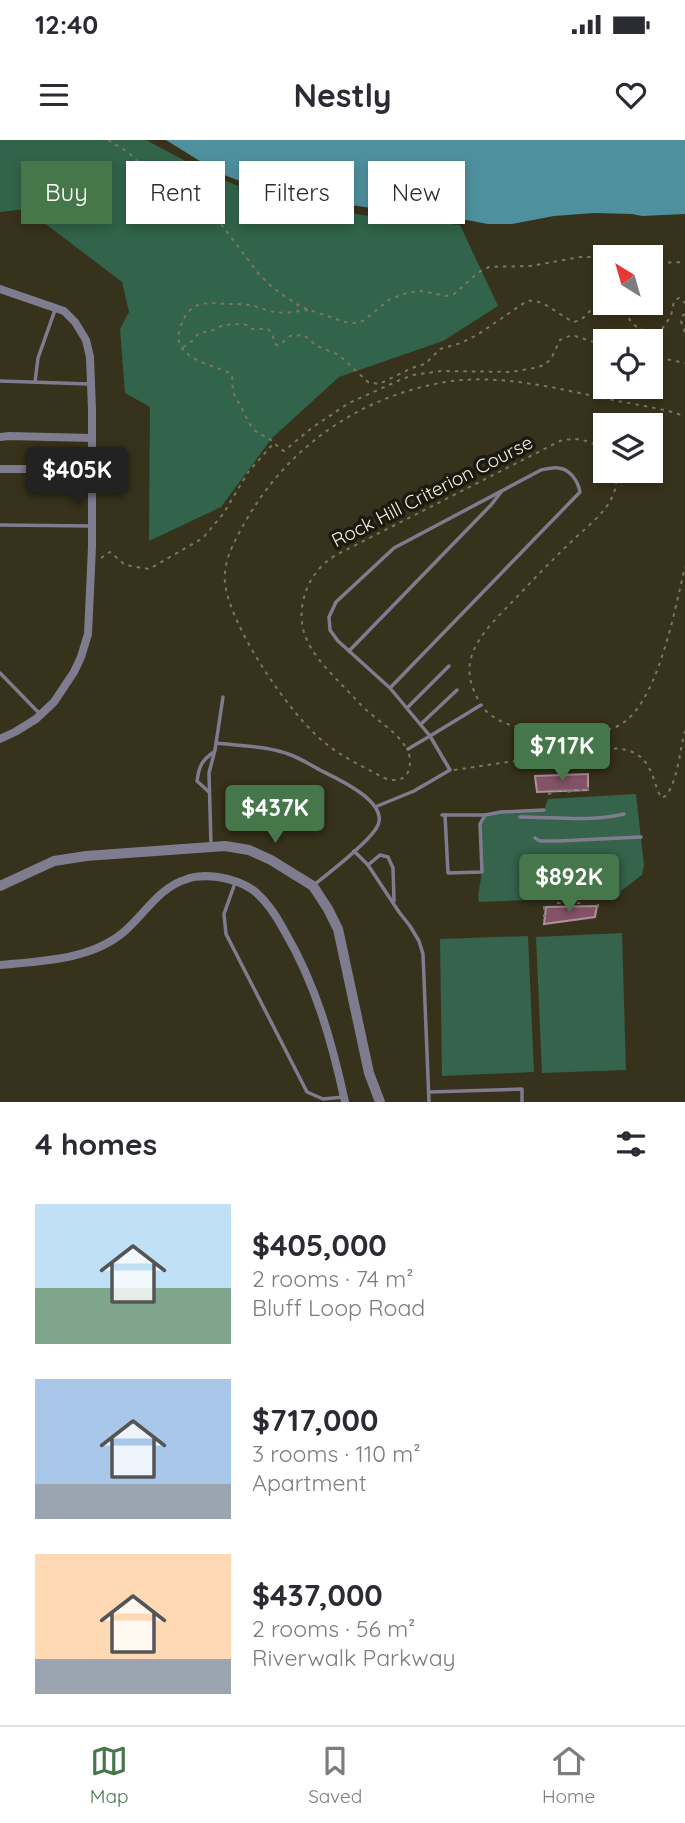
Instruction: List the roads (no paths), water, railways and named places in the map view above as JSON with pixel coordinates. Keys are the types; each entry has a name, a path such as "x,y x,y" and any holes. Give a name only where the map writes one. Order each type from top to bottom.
{"street":[{"path":"0,302 2,289 64,311 75,322 86,340 90,356 92,438 88,634 81,657 54,702 15,732 0,739"},
{"path":"0,437 92,438"},
{"path":"0,469 92,469"},
{"path":"0,886 54,862 86,856 225,846 249,850 271,860 313,886 338,929 369,1073 380,1102"},
{"path":"0,965 76,955 112,940 126,930 158,896 187,878 206,876 236,881 253,890 269,906 300,956 326,1024 345,1099"}],"lane":[{"path":"35,382 37,358 56,308"},
{"path":"0,381 91,384"},
{"path":"375,807 414,791 450,770 421,724 390,688 338,641 330,630 329,617 336,602 394,548 541,470 557,467 570,473 580,492 390,688"},
{"path":"349,651 503,491"},
{"path":"0,525 92,526"},
{"path":"407,708 449,666"},
{"path":"0,673 41,714"},
{"path":"421,724 457,690"},
{"path":"211,847 209,773 223,697"},
{"path":"408,749 481,705"},
{"path":"216,743 291,755 355,788 375,807 379,818 378,826 313,886"},
{"path":"209,793 197,780 203,759 215,750"},
{"path":"520,817 544,810"},
{"path":"485,815 480,824 482,872 448,873 444,815 488,813 520,817 576,818 624,814"},
{"path":"535,838 540,841 558,841 641,837"},
{"path":"354,850 368,865 419,940 423,954 429,1102"},
{"path":"368,865 380,855 388,857 393,867 393,904"},
{"path":"236,881 224,914 226,934 307,1092 323,1099 345,1099"},
{"path":"429,1092 522,1089 522,1102"}],"water":[{"path":"166,140 685,140 685,214 642,216 594,213 554,216 512,224 488,224 465,220 465,161 368,161 368,208 354,205 354,161 239,161 239,181 225,175 225,161 200,161"}]}
